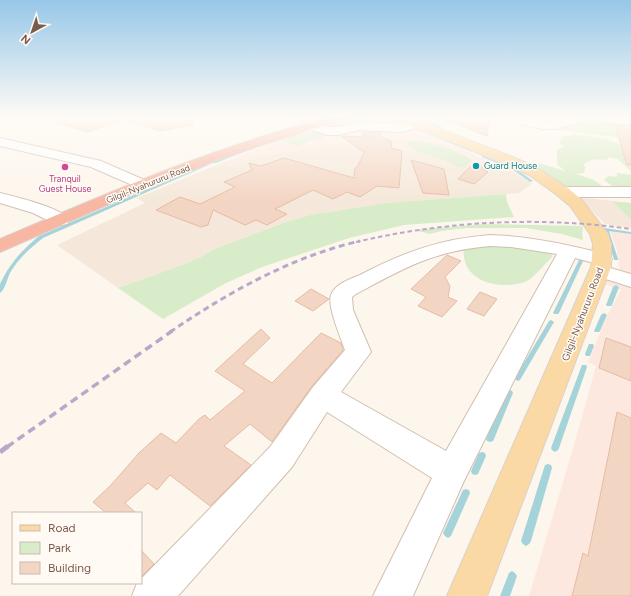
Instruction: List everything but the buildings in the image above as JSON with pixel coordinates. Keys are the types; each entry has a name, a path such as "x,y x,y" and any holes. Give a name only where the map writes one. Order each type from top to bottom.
{"highway":[{"name":"Gilgil-Nyahururu Road","path":"0,246 144,185 245,145"}],"main road":[{"name":"Gilgil-Nyahururu Road","path":"456,145 508,160 534,172 574,201 594,226 602,244 601,265 467,596"}],"street":[{"path":"4,145 96,164 144,185"},
{"path":"563,192 631,192"},
{"path":"0,198 39,209 61,220"},
{"path":"152,596 281,457 323,395 358,352 342,310 341,296 348,289 418,255 441,248 470,242 525,241 569,250 631,281"},
{"path":"393,596 452,472 569,250"},
{"path":"323,395 452,472"}],"shaded area":[{"path":"268,145 451,145 517,173 407,149 372,146 342,145 301,149 262,156 232,166 224,162"},
{"path":"342,145 407,149 460,159 516,173 532,184 519,193 386,203 310,215 283,223 212,250 201,257 179,266 118,288 57,245 145,203 137,198 224,162 232,166 262,156 301,149"},
{"path":"579,197 612,201 631,220 631,228 605,224"},
{"path":"610,230 631,234 631,276 620,271 617,251"},
{"path":"606,277 631,285 631,596 529,596 596,366 588,362 607,316 621,290 603,283"}],"green space":[{"path":"409,145 435,145 472,160 466,166 459,167"},
{"path":"562,145 621,145 628,148 631,156 631,171 618,159 609,157 607,160 595,159 587,162 584,164 584,173 576,174 592,179 616,195 613,197 592,198 575,195 527,164 541,164 565,171 557,164 557,150 565,146"},
{"path":"617,173 631,175 631,193 615,188 604,180 608,176 617,177"},
{"path":"506,194 507,202 514,217 404,225 349,238 262,267 226,283 163,319 118,288 179,266 201,257 212,250 283,223 310,215 386,203"},
{"path":"612,201 631,203 631,220"},
{"path":"485,224 582,226 583,240 562,234 526,228 467,228 441,231 430,234 414,230"},
{"path":"484,243 544,249 553,256 536,274 525,282 503,285 493,284 474,275 468,268 464,258 464,246"}],"waterway":[{"path":"458,145 473,151"},
{"path":"209,162 215,162 252,148"},
{"path":"483,156 514,169 531,181"},
{"path":"0,291 11,267 26,249 41,237 211,163"},
{"path":"616,259 606,229 631,233"},
{"path":"556,313 582,259"},
{"path":"609,305 616,287"},
{"path":"597,331 604,315"},
{"path":"518,378 551,322"},
{"path":"588,354 591,346"},
{"path":"555,448 584,367"},
{"path":"490,439 510,393"},
{"path":"475,471 482,456"},
{"path":"526,541 548,468"},
{"path":"448,533 466,493"},
{"path":"505,596 512,576"}],"railway":[{"path":"357,242 424,229 493,223 562,223 631,229"},
{"path":"170,332 215,303 285,266 310,256 357,242"},
{"path":"7,447 172,331"},
{"path":"0,452 8,446"}],"place":[{"name":"Guard House","path":"476,166"},
{"name":"Tranquil Guest House","path":"65,167"}]}
